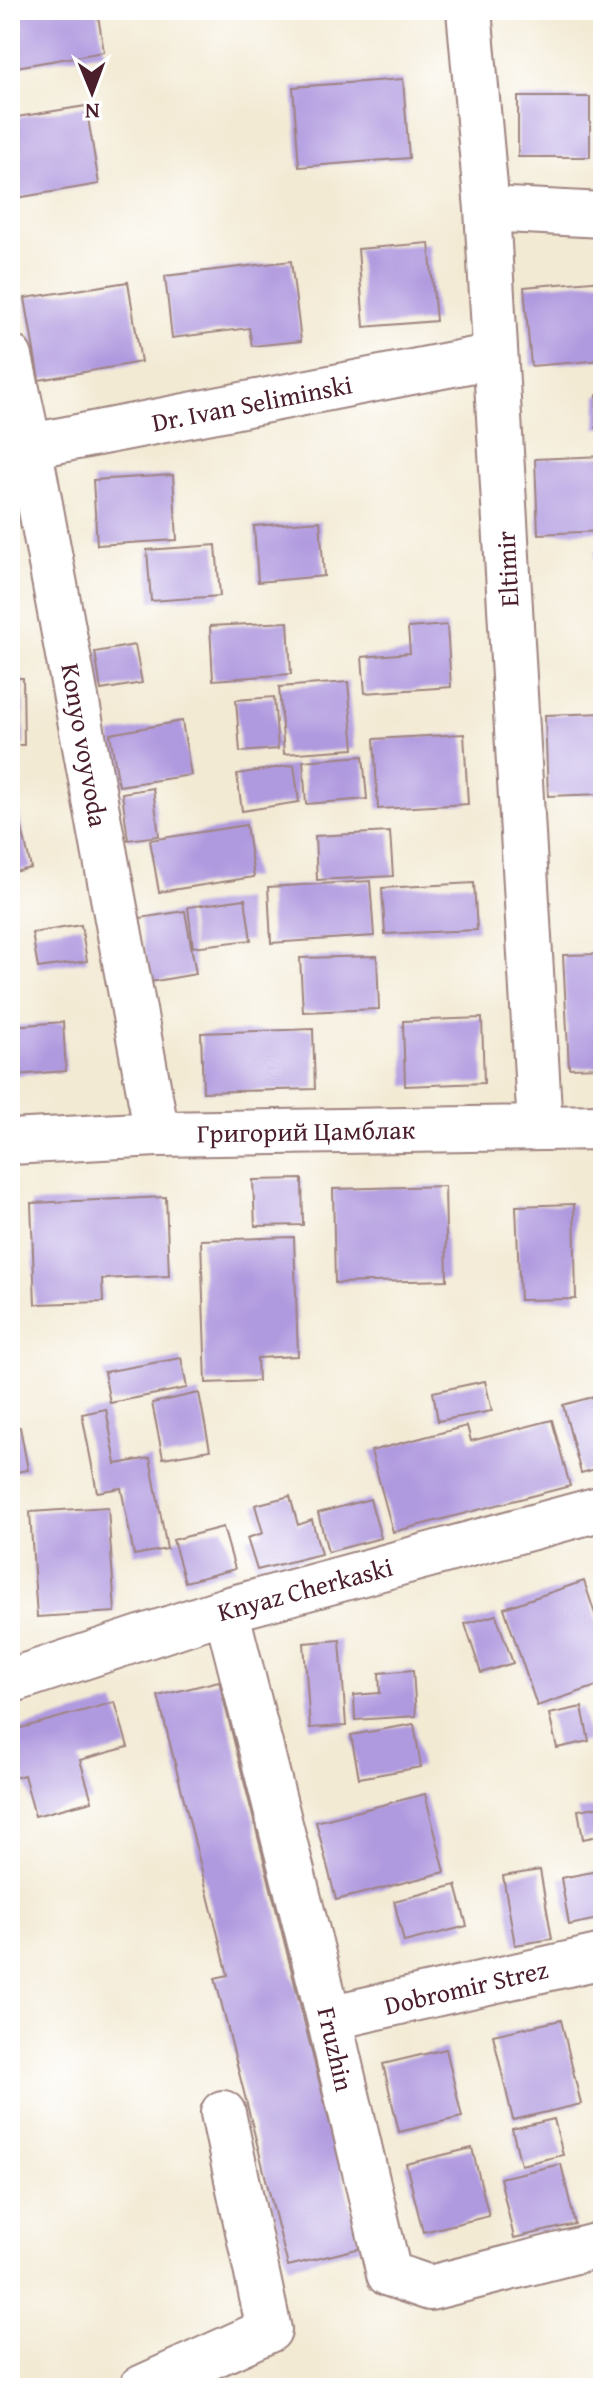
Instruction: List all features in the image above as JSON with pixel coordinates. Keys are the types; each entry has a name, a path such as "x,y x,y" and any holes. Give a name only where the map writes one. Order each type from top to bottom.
{"street":[{"name":"Eltimir","path":"469,10 487,209 540,1128"},
{"path":"487,209 603,215"},
{"name":"Dr. Ivan Seliminski","path":"20,448 494,356"},
{"name":"Konyo voyvoda","path":"10,357 20,448 157,1134"},
{"name":"Григорий Цамблак","path":"10,1142 157,1134 603,1127"},
{"name":"Knyaz Cherkaski","path":"10,1681 226,1610 603,1508"},
{"name":"Fruzhin","path":"226,1610 329,2018 389,2274 430,2288 603,2244"},
{"name":"Dobromir Strez","path":"329,2018 603,1956"},
{"path":"141,2388 269,2330 223,2113"}],"building":[{"path":"10,10 97,10 104,52 10,68"},
{"path":"403,79 409,158 299,167 293,87"},
{"path":"518,97 590,97 590,157 518,157"},
{"path":"86,106 99,184 16,198 10,166 10,118"},
{"path":"429,243 436,321 364,327 358,249"},
{"path":"291,261 301,341 252,346 249,328 172,338 165,276"},
{"path":"603,280 603,360 531,366 524,287"},
{"path":"128,282 141,362 39,380 25,298"},
{"path":"597,395 603,395 603,428 596,428"},
{"path":"603,456 603,531 538,534 535,459"},
{"path":"173,475 177,540 97,545 93,480"},
{"path":"320,521 324,576 258,582 254,526"},
{"path":"216,545 220,596 151,601 147,550"},
{"path":"595,550 603,550 603,599 597,600"},
{"path":"288,622 291,674 213,680 210,626"},
{"path":"447,625 451,687 365,693 362,657 410,653 408,628"},
{"path":"135,645 142,683 101,690 95,652"},
{"path":"10,678 23,678 24,745 10,745"},
{"path":"348,682 354,749 284,754 279,687"},
{"path":"274,697 278,749 240,752 236,700"},
{"path":"603,713 603,794 548,796 545,715"},
{"path":"182,721 191,775 119,786 110,734"},
{"path":"464,734 468,804 378,809 374,739"},
{"path":"363,756 367,799 306,804 303,761"},
{"path":"294,765 299,802 242,811 237,774"},
{"path":"13,788 31,868 10,873 10,789"},
{"path":"153,788 159,836 128,840 122,793"},
{"path":"246,825 254,877 159,892 150,840"},
{"path":"390,832 393,876 317,880 315,836"},
{"path":"370,881 374,936 271,943 268,887"},
{"path":"474,883 477,930 385,934 382,888"},
{"path":"245,899 251,940 193,947 188,907"},
{"path":"185,911 196,974 150,982 140,918"},
{"path":"81,925 87,961 38,968 32,933"},
{"path":"603,954 603,1067 569,1068 563,955"},
{"path":"377,956 379,1009 303,1012 300,958"},
{"path":"482,1018 484,1083 405,1086 403,1021"},
{"path":"63,1022 66,1071 15,1075 12,1026"},
{"path":"313,1029 315,1089 203,1092 201,1033"},
{"path":"302,1179 303,1225 255,1226 253,1180"},
{"path":"445,1186 447,1280 335,1283 333,1189"},
{"path":"166,1197 169,1276 102,1279 103,1302 35,1304 31,1203"},
{"path":"574,1204 576,1299 520,1300 516,1206"},
{"path":"294,1237 298,1356 257,1358 258,1381 206,1383 201,1240"},
{"path":"181,1358 187,1388 110,1403 104,1372"},
{"path":"485,1381 492,1411 438,1421 433,1392"},
{"path":"199,1393 210,1450 163,1458 152,1403"},
{"path":"603,1394 603,1467 581,1473 563,1405"},
{"path":"106,1409 116,1464 150,1458 167,1549 134,1555 121,1488 97,1492 82,1414"},
{"path":"552,1420 570,1486 393,1532 371,1451 467,1426 471,1441"},
{"path":"20,1427 28,1470 10,1473 10,1428"},
{"path":"290,1496 298,1525 312,1520 321,1554 257,1570 247,1538 263,1533 255,1505"},
{"path":"370,1499 381,1538 328,1552 318,1513"},
{"path":"108,1507 115,1612 37,1617 30,1512"},
{"path":"223,1527 235,1569 185,1582 173,1540"},
{"path":"584,1581 603,1638 603,1684 537,1706 504,1608"},
{"path":"496,1615 513,1663 481,1673 465,1624"},
{"path":"340,1640 346,1726 310,1728 304,1643"},
{"path":"413,1670 416,1716 355,1720 354,1695 380,1693 379,1673"},
{"path":"219,1681 361,2248 288,2266 215,1978 228,1975 158,1696"},
{"path":"115,1702 128,1747 80,1760 92,1801 35,1816 24,1775 10,1779 10,1731"},
{"path":"582,1707 589,1741 557,1748 549,1714"},
{"path":"414,1724 421,1767 359,1778 351,1735"},
{"path":"425,1794 445,1872 336,1900 316,1822"},
{"path":"603,1806 603,1835 583,1839 578,1810"},
{"path":"540,1870 552,1939 515,1945 503,1876"},
{"path":"603,1870 603,1918 569,1925 561,1878"},
{"path":"456,1885 467,1926 404,1942 394,1901"},
{"path":"561,2020 581,2104 513,2120 493,2035"},
{"path":"446,2049 462,2117 399,2132 383,2064"},
{"path":"554,2119 563,2155 521,2165 512,2129"},
{"path":"472,2148 489,2216 423,2232 406,2164"},
{"path":"561,2164 575,2224 514,2238 500,2178"}]}
